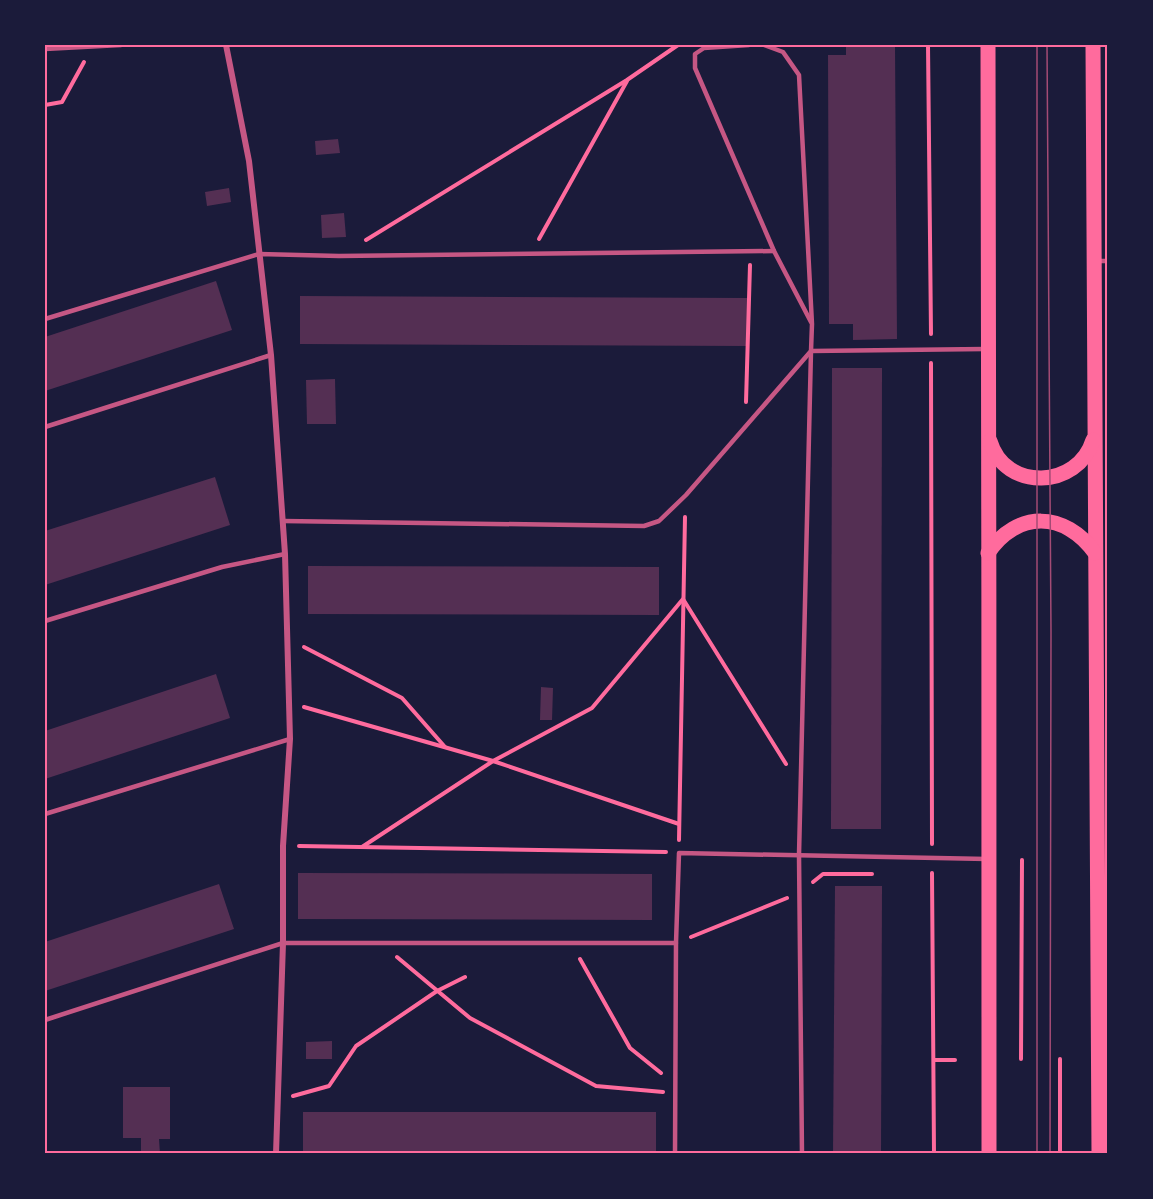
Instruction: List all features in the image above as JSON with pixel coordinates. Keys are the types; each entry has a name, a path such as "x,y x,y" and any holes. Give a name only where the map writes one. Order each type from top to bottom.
{"main road":[{"path":"988,45 989,1154"},
{"path":"1093,45 1101,261 1095,436 1095,553 1103,936 1099,1154"},
{"path":"988,432 994,451 1007,466 1018,473 1043,479 1066,473 1077,466 1091,447 1095,436"},
{"path":"988,553 995,542 1011,529 1030,522 1044,521 1059,523 1074,530 1086,540 1095,553"}],"street":[{"path":"226,45 249,161 271,355 285,554 290,739 283,846 283,943 276,1154"}],"lane":[{"path":"45,50 121,45"},
{"path":"748,45 704,47 695,54 695,68 774,251 812,324"},
{"path":"764,45 783,52 799,75 812,324 800,855 802,1154"},
{"path":"45,319 259,254 339,256 774,251"},
{"path":"283,521 644,526 659,521 686,495 811,351 988,349"},
{"path":"45,427 271,355"},
{"path":"45,621 222,567 285,554"},
{"path":"45,814 290,739"},
{"path":"675,1154 679,852 990,859"},
{"path":"45,1020 283,943 676,943"}],"path":[{"path":"339,256 627,80 678,45"},
{"path":"928,45 934,1154"},
{"path":"45,105 62,102 93,46"},
{"path":"530,254 627,80"},
{"path":"745,426 751,252"},
{"path":"283,846 679,852 686,495"},
{"path":"683,599 801,787"},
{"path":"361,847 494,761 592,708 683,599"},
{"path":"287,639 402,698 445,747"},
{"path":"289,703 494,761 679,824"},
{"path":"1021,1059 1022,860"},
{"path":"676,943 800,893 823,874 881,874"},
{"path":"922,874 932,874"},
{"path":"379,943 470,1018 596,1086 675,1093"},
{"path":"571,943 630,1048 675,1085"},
{"path":"278,1100 329,1086 356,1046 437,991 465,976"},
{"path":"1060,1059 1060,1154"},
{"path":"934,1060 955,1060"}],"building":[{"path":"846,45 895,45 897,339 853,340 853,324 829,324 828,55 846,55"},
{"path":"338,139 340,153 316,155 315,141"},
{"path":"229,188 231,202 207,206 205,192"},
{"path":"344,213 346,237 322,238 321,215"},
{"path":"216,281 232,330 45,391 45,337"},
{"path":"300,296 747,298 747,346 300,344"},
{"path":"832,368 882,368 881,829 831,829"},
{"path":"335,379 336,424 307,424 306,380"},
{"path":"215,477 230,525 45,585 45,531"},
{"path":"308,566 659,567 659,615 308,614"},
{"path":"216,674 230,718 45,779 45,731"},
{"path":"541,687 553,688 552,720 540,720"},
{"path":"298,873 652,874 652,920 298,919"},
{"path":"219,884 234,929 45,991 45,942"},
{"path":"835,886 882,886 881,1154 833,1154"},
{"path":"332,1041 332,1059 306,1059 306,1042"},
{"path":"123,1087 170,1087 170,1139 159,1139 160,1154 141,1154 141,1138 123,1138"},
{"path":"303,1112 656,1112 656,1154 303,1154"}],"tram line":[{"path":"1037,45 1037,1154"},
{"path":"1047,45 1051,632 1050,1154"}]}
